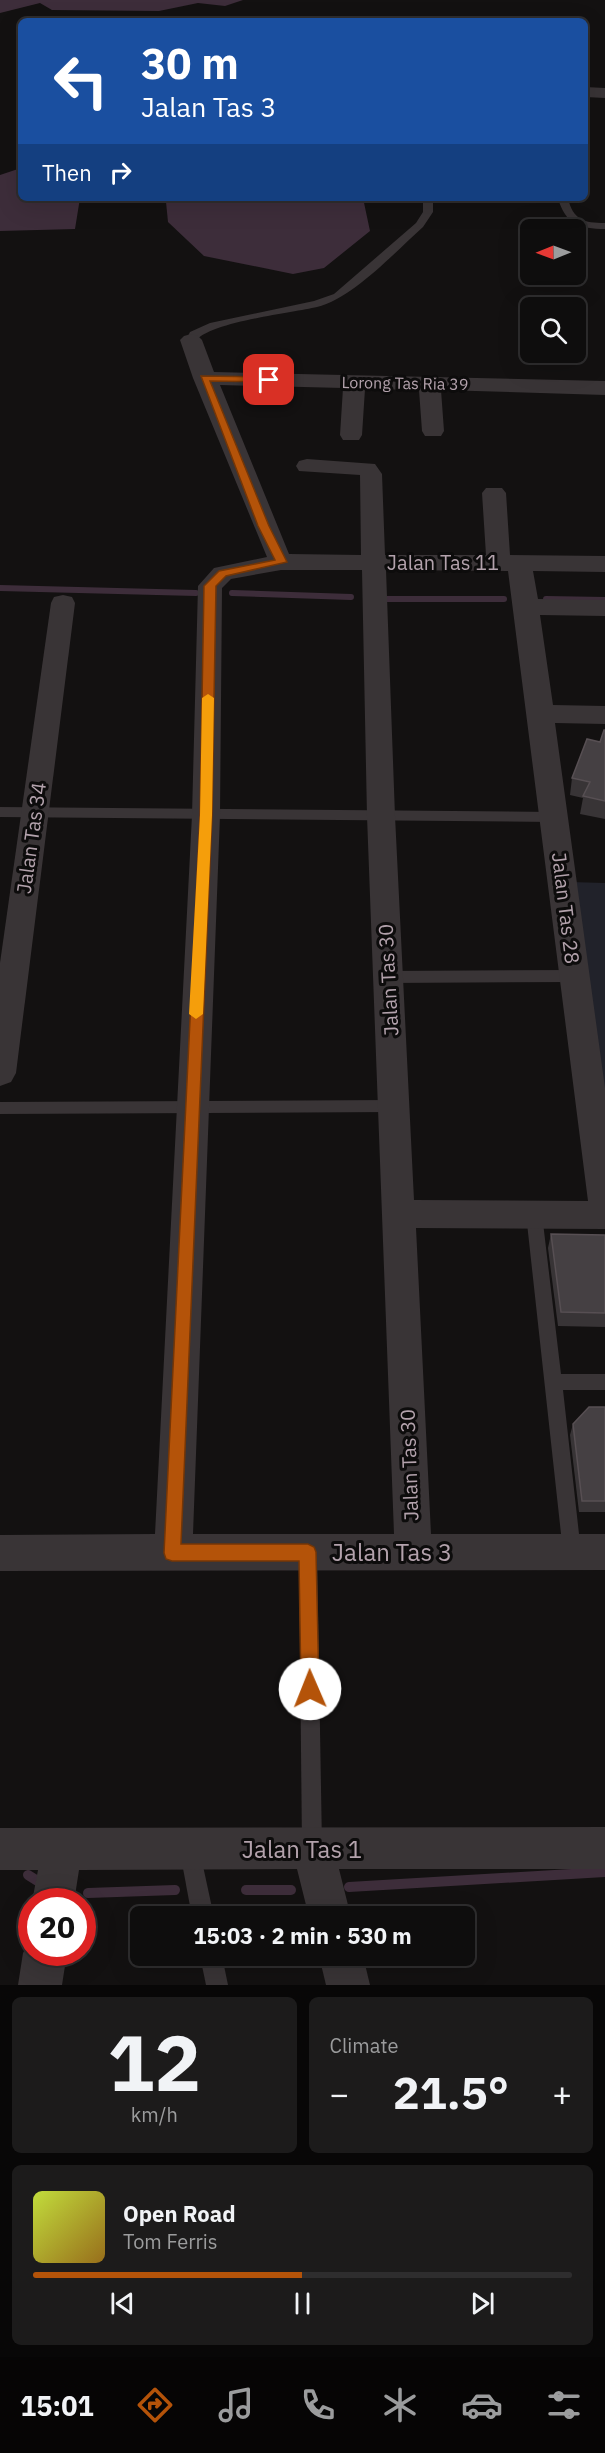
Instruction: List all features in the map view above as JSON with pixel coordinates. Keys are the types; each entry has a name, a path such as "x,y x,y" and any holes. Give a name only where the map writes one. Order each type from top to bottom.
{"street":[{"path":"588,92 605,93"},
{"path":"191,340 204,378 281,562"},
{"name":"Lorong Tas Ria 39","path":"204,378 605,388"},
{"path":"351,435 354,382"},
{"path":"429,383 433,431"},
{"name":"Jalan Tas 30","path":"307,466 358,467 368,469 371,474 381,816 413,1552"},
{"path":"494,494 508,563 605,564"},
{"name":"Jalan Tas 11","path":"172,1553 206,815 210,586 223,573 281,562 508,563 527,607"},
{"name":"Jalan Tas 34","path":"0,1073 6,982 35,812 63,603"},
{"path":"527,607 605,608"},
{"name":"Jalan Tas 28","path":"527,607 605,1209"},
{"path":"541,714 605,715"},
{"path":"400,1214 605,1215"},
{"name":"Jalan Tas 3","path":"0,1552 588,1552"},
{"name":"Jalan Tas 1","path":"0,1849 605,1848"},
{"path":"55,1888 62,1849"},
{"path":"313,1849 327,1906"},
{"path":"40,1985 43,1966"},
{"path":"343,1966 348,1985"}],"lane":[{"path":"191,340 194,334 214,325 317,304 338,296 420,225 428,212 428,201"},
{"path":"563,201 565,212 572,221 589,226 605,226"},
{"path":"0,812 554,817"},
{"path":"388,977 575,976"},
{"path":"0,1108 192,1105 394,1106"},
{"path":"534,1214 553,1382 588,1552"},
{"path":"553,1382 605,1382"},
{"path":"308,1552 313,1849"},
{"path":"190,1849 201,1906"},
{"path":"213,1966 217,1985"}],"shaded area":[{"path":"0,0 243,0 225,6 198,3 159,11 52,10 40,3 0,13"},
{"path":"18,169 18,201 80,201 75,229 0,231 0,175"},
{"path":"364,201 370,231 324,268 293,274 204,256 168,222 166,202"},
{"path":"570,882 605,883 605,1187"}],"building":[{"path":"604,730 605,801 583,796 590,782 572,778 587,739 600,742"},
{"path":"551,1234 605,1235 605,1313 561,1312"},
{"path":"589,1407 605,1407 605,1501 582,1501 573,1424"}],"waterway":[{"path":"0,588 196,593"},
{"path":"232,593 351,597"},
{"path":"383,599 504,599"},
{"path":"546,599 605,600"},
{"path":"349,1887 605,1872"},
{"path":"28,1875 44,1885"},
{"path":"96,1893 175,1890"},
{"path":"246,1890 291,1890"}],"slow traffic":[{"path":"196,1014 206,815 208,698"}],"route":[{"path":"269,380 204,378 281,562 223,573 210,586 206,815 172,1553 308,1552 310,1689"}]}
